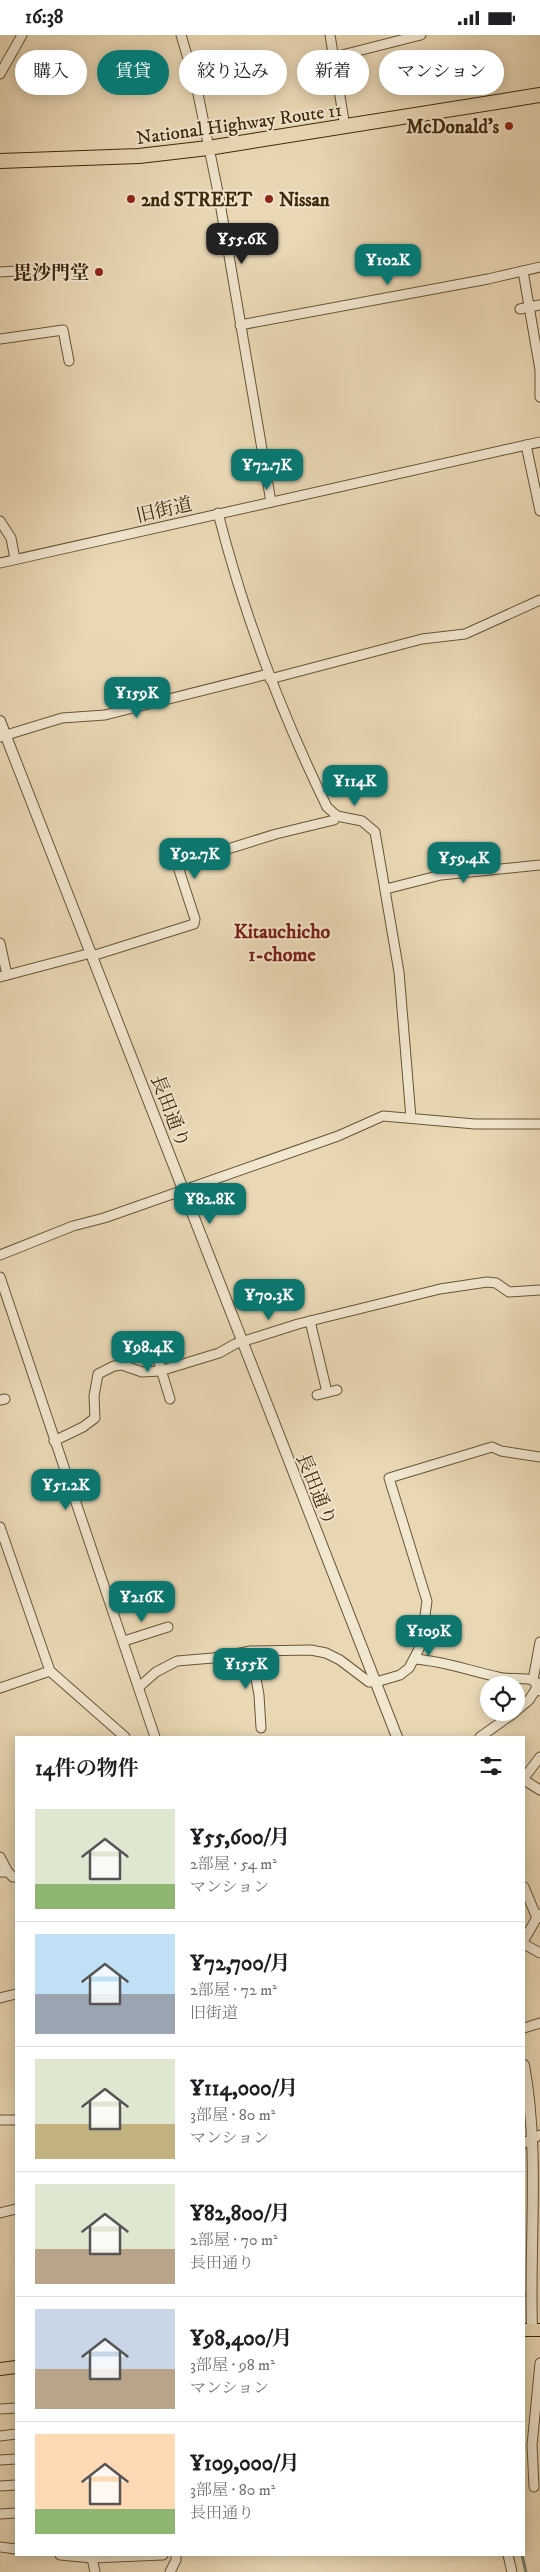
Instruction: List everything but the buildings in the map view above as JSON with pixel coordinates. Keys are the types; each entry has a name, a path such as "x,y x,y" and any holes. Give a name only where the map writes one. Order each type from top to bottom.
{"highway":[{"name":"National Highway Route 11","path":"0,161 139,156 208,149 540,95"}],"main road":[{"path":"0,2369 15,2367"}],"street":[{"path":"0,74 22,35"},
{"path":"181,35 197,89 218,197 271,502"},
{"path":"330,35 333,50"},
{"path":"362,50 421,35"},
{"path":"340,95 345,127"},
{"path":"240,325 540,267"},
{"path":"0,272 30,270"},
{"path":"523,271 534,306 530,338 540,370 540,397"},
{"path":"520,309 534,306"},
{"path":"0,339 63,330 69,361"},
{"name":"旧街道","path":"0,563 540,442"},
{"path":"526,445 540,511"},
{"path":"218,513 230,562 269,677 304,761 327,807 337,817 362,821 375,832 399,971 411,1118"},
{"path":"0,521 11,538 15,559"},
{"path":"3,737 62,718 106,715 422,639 465,634 540,600"},
{"name":"長田通り","path":"0,721 3,737 91,954 243,1342 270,1418 397,1736"},
{"path":"0,943 3,976 194,925 195,919 179,869 186,862 276,833 334,820 337,817"},
{"path":"386,889 441,875 540,865"},
{"path":"0,1255 73,1227 104,1218 338,1136 383,1116 475,1124 540,1124"},
{"path":"0,1277 155,1736"},
{"path":"54,1441 84,1427 95,1418 95,1389 100,1371 122,1365 142,1372 160,1371 310,1321 398,1298 468,1285 496,1283 509,1292 540,1290"},
{"path":"310,1321 319,1359 332,1391 316,1395"},
{"path":"152,1340 170,1399"},
{"path":"309,1361 319,1359"},
{"path":"139,1687 156,1672 177,1661 213,1658 251,1651 311,1650 326,1653 340,1660 369,1682 376,1683 400,1675 415,1659 424,1632 427,1601 389,1478 492,1447 501,1451 540,1457"},
{"path":"0,1527 50,1671 124,1736"},
{"path":"124,1641 168,1627"},
{"path":"525,1703 538,1685 540,1642"},
{"path":"251,1651 259,1695 261,1728"},
{"path":"415,1659 457,1665 504,1678 522,1677 538,1685"},
{"path":"0,1687 50,1671"},
{"path":"481,1736 502,1721"},
{"path":"525,1778 540,1757"},
{"path":"525,1780 540,1790"},
{"path":"0,1857 4,1872"},
{"path":"525,1889 538,1915 525,1938"},
{"path":"525,1945 540,1953"},
{"path":"0,1998 15,1994"},
{"path":"525,2028 540,2023"},
{"path":"525,2070 538,2136 532,2330"},
{"path":"0,2119 15,2120"},
{"path":"525,2142 538,2136"},
{"path":"0,2213 15,2209"},
{"path":"534,2487 532,2445 540,2363"},
{"path":"0,2409 15,2408"},
{"path":"0,2436 15,2434"},
{"path":"0,2460 15,2459"},
{"path":"0,2486 15,2485"},
{"path":"0,2514 15,2513"},
{"path":"0,2547 15,2549"},
{"path":"74,2556 92,2558 139,2556"},
{"path":"170,2572 176,2556"},
{"path":"508,2556 512,2572"},
{"path":"92,2558 95,2572"}],"waterway":[{"path":"522,2556 526,2572"}],"place":[{"name":"McDonald's","path":"509,126"},
{"name":"2nd STREET","path":"131,199"},
{"name":"Nissan","path":"269,199"},
{"name":"毘沙門堂","path":"99,272"}],"district":[{"name":"Kitauchicho 1-chome","path":"282,942"}]}
